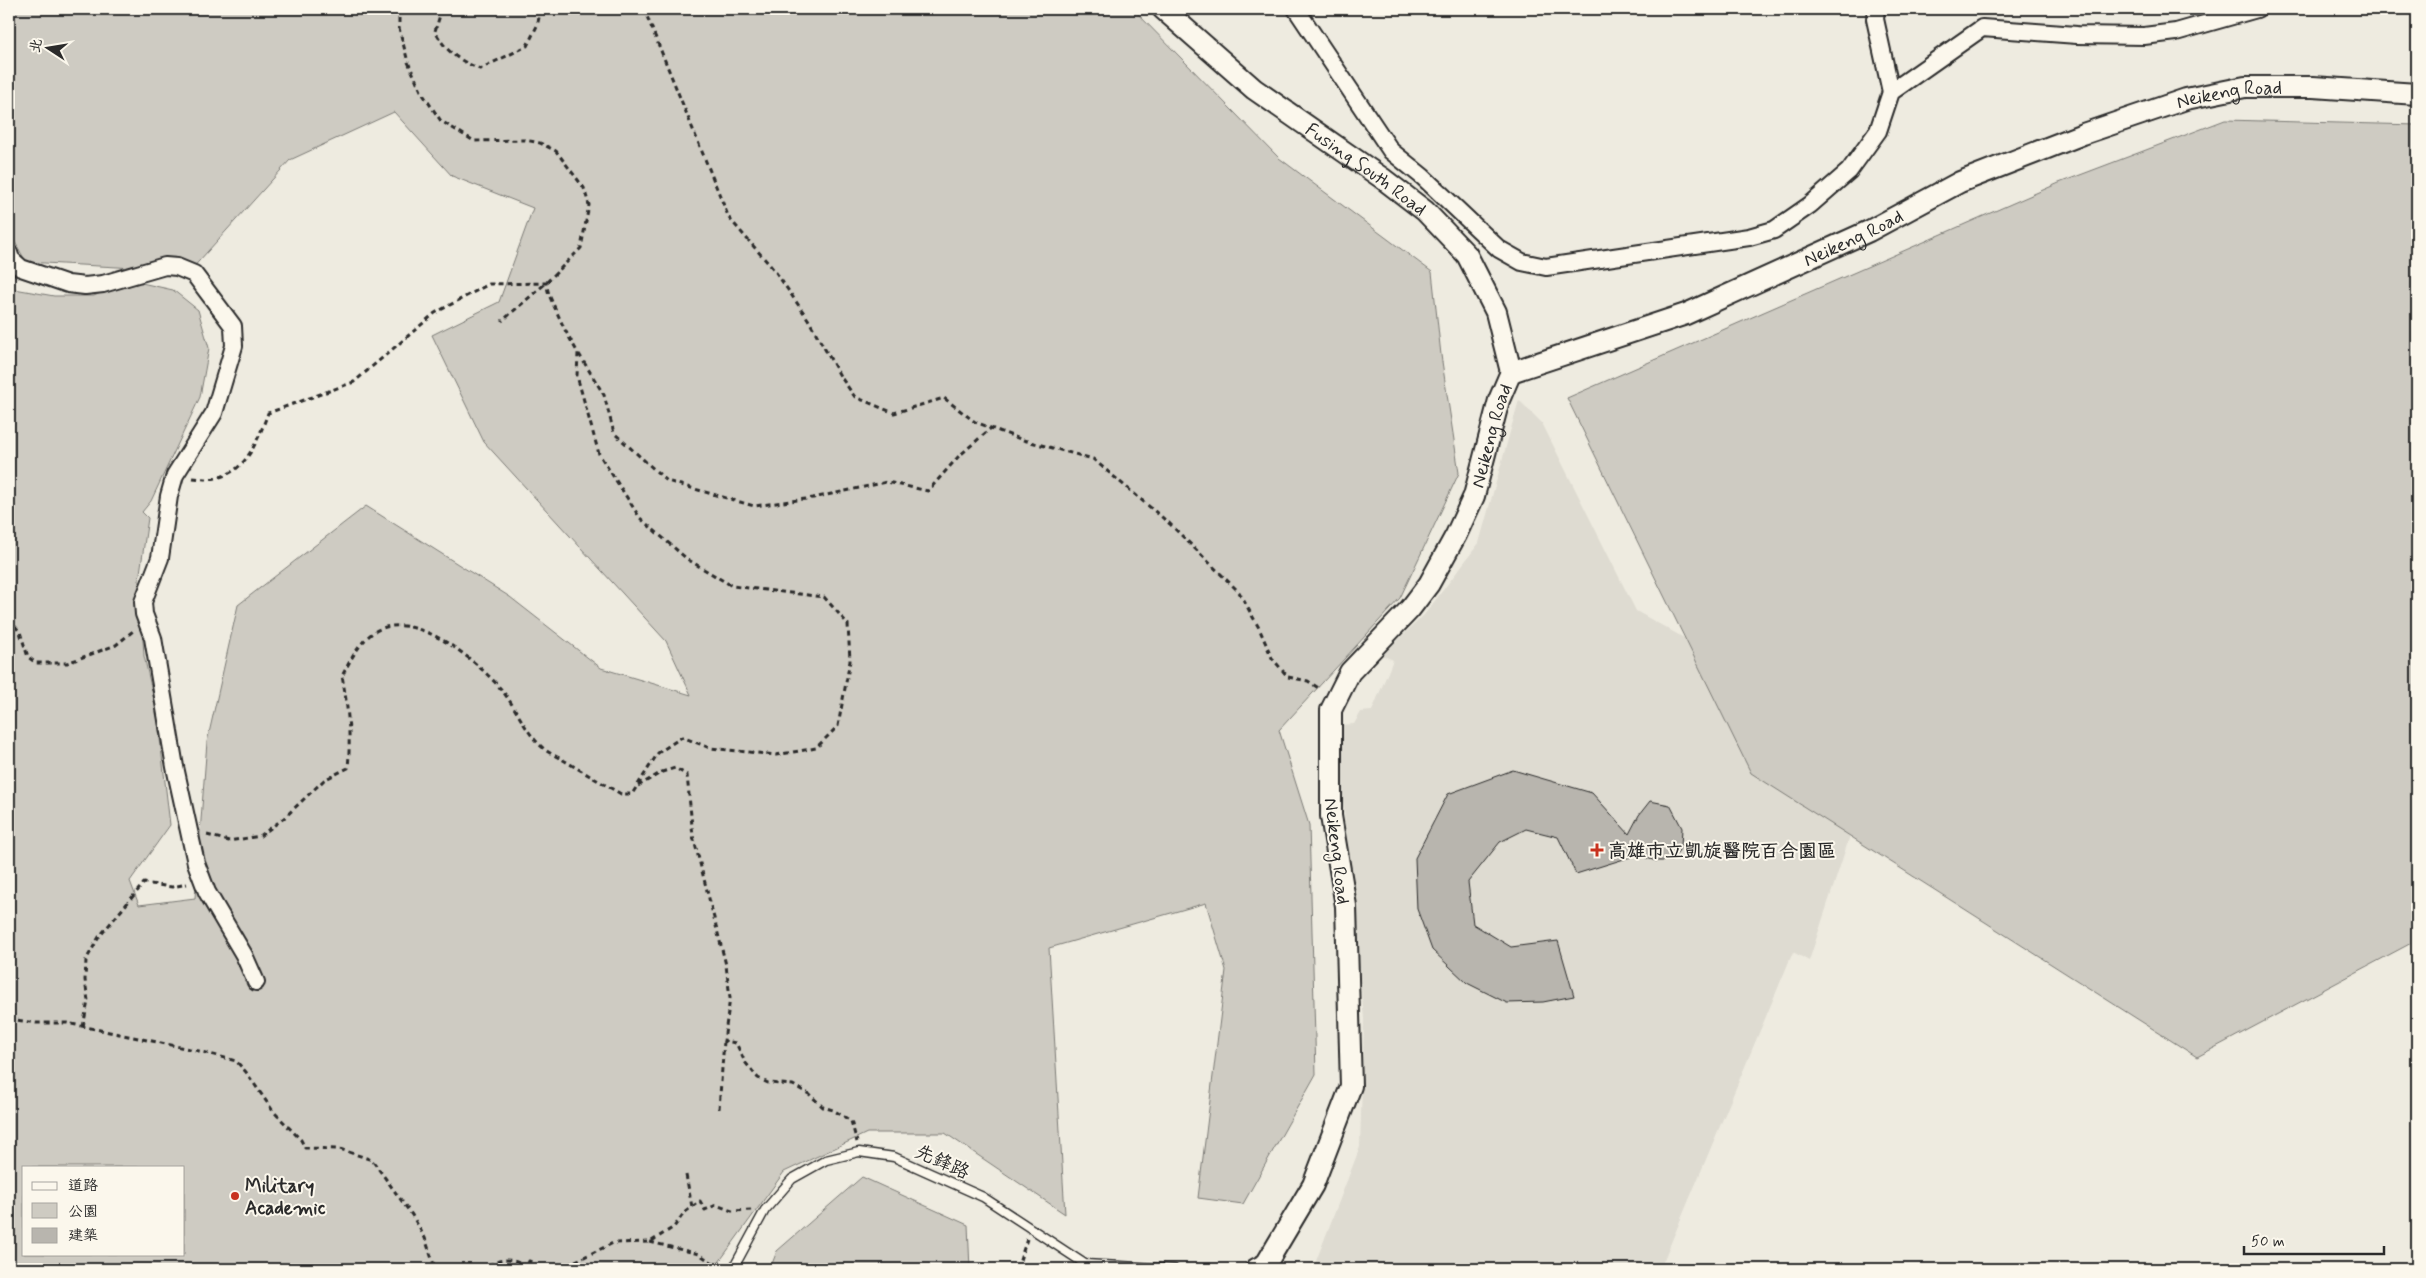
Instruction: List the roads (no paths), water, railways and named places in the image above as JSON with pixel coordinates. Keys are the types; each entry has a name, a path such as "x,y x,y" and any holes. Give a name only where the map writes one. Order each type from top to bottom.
{"street":[{"name":"Fusing South Road","path":"1163,9 1254,89 1382,178 1425,211 1467,255 1496,312 1511,372"},
{"path":"1296,9 1392,151 1423,176 1499,249 1522,262 1546,267 1749,237 1774,230 1810,205 1849,171 1878,131 1891,92 1875,19 1876,9"},
{"path":"1891,92 1982,28 2078,35 2144,36 2176,32 2257,9"},
{"name":"Neikeng Road","path":"1256,1269 1266,1264 1313,1185 1351,1086 1346,906 1331,816 1331,710 1350,672 1410,609 1429,584 1456,535 1474,496 1499,400 1511,372 1686,314 1869,231 1960,182 2083,134 2186,99 2245,87 2313,87 2417,94"},
{"path":"9,253 11,259 21,268 68,284 85,286 103,284 165,266 177,267 194,274 233,326 234,346 214,412 175,475 169,496 160,558 143,602 144,614 153,638 171,748 196,863 207,892 244,955 256,982"}],"lane":[{"name":"先鋒路","path":"733,1269 765,1210 792,1179 826,1160 859,1152 894,1157 982,1197 1085,1264 1174,1269"}],"place":[{"name":"高雄市立凱旋醫院百合園區","path":"1597,850"},
{"name":"Military Academic","path":"235,1196"}]}
